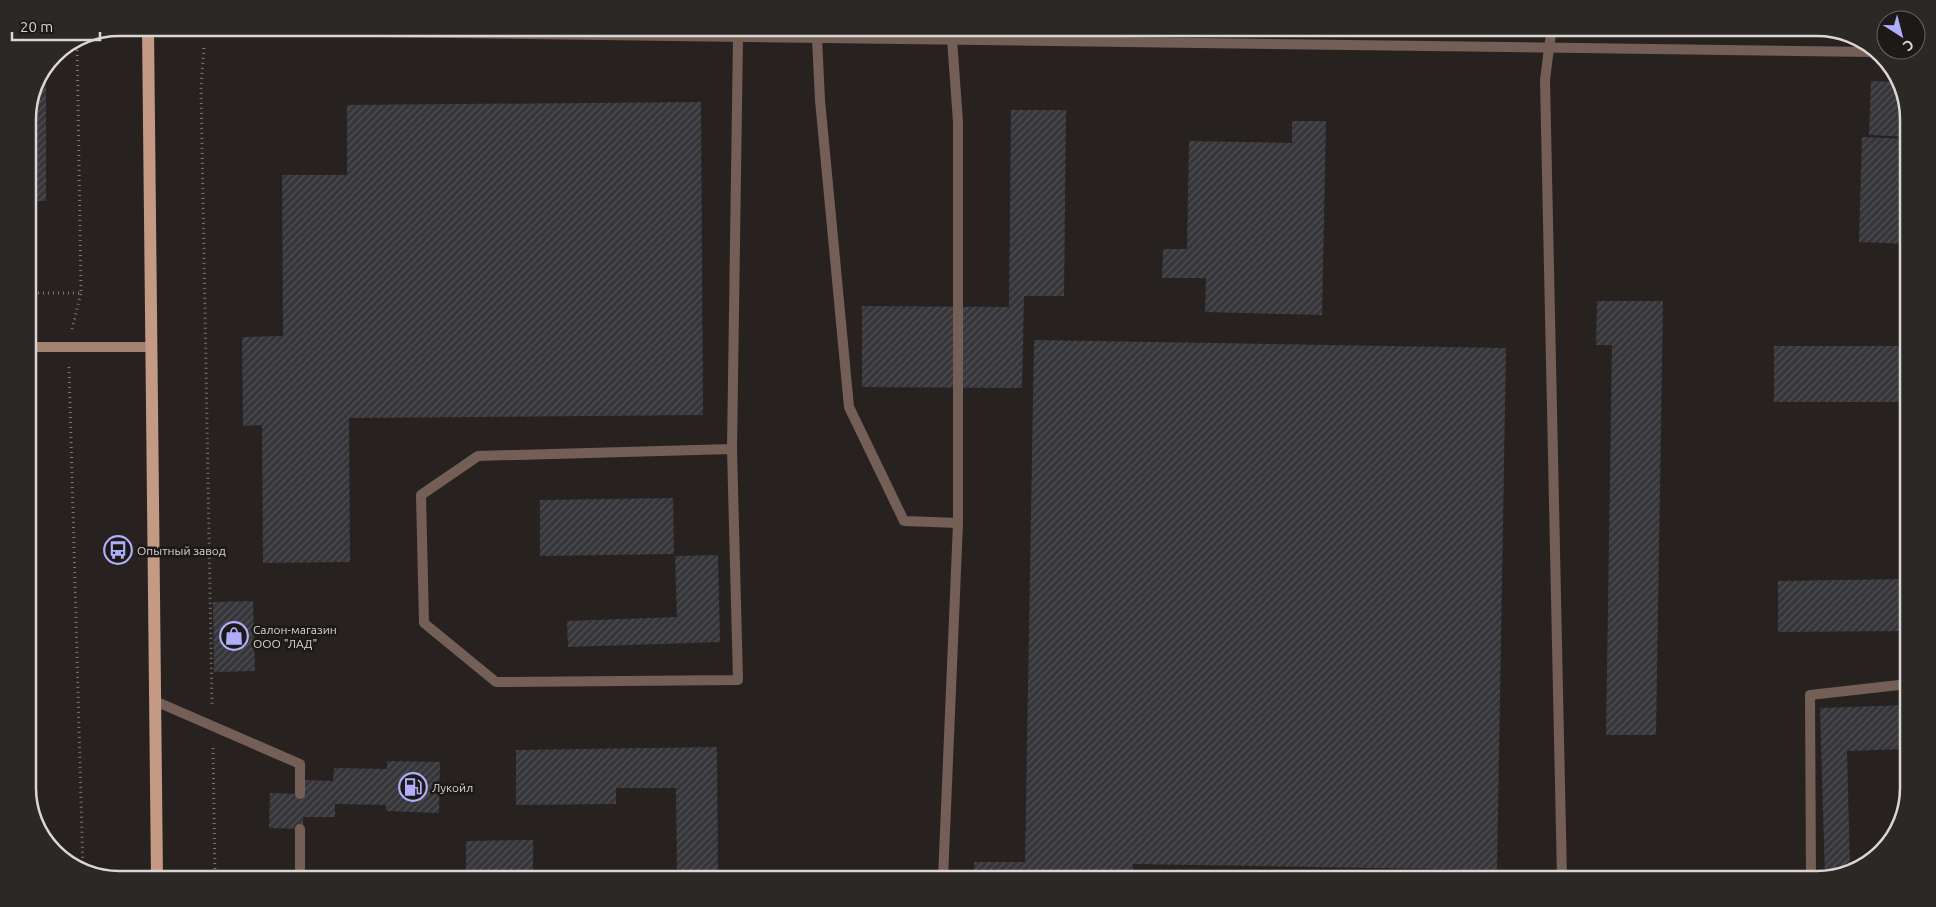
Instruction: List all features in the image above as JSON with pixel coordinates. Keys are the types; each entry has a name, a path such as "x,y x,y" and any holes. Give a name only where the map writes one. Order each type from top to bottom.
{"main road":[{"path":"148,36 157,871"},
{"path":"36,347 151,347"}],"street":[{"path":"662,36 1865,52"},
{"path":"1551,36 1545,80 1562,871"},
{"path":"732,449 478,456 421,495 424,623 496,682 738,680 732,449 738,37"},
{"path":"817,38 820,100 849,407 904,521 958,524"},
{"path":"943,871 958,524 958,122 952,39"},
{"path":"1811,871 1810,695 1900,685"},
{"path":"155,701 300,764 300,794"},
{"path":"300,829 300,871"}],"path":[{"path":"205,36 201,86 215,871"},
{"path":"77,48 81,293 68,347 83,862"},
{"path":"36,293 81,293"}],"building":[{"path":"46,81 46,201 36,201 36,114 39,98"},
{"path":"1871,81 1890,82 1900,114 1900,137 1869,135"},
{"path":"701,102 703,415 349,418 350,562 263,563 262,425 243,426 242,337 283,336 282,175 347,175 347,105"},
{"path":"1011,110 1066,110 1064,296 1024,296 1022,388 862,387 862,306 1009,307"},
{"path":"1292,121 1326,121 1322,315 1205,312 1206,278 1162,278 1163,249 1187,249 1189,141 1292,143"},
{"path":"1862,137 1900,139 1900,244 1859,242"},
{"path":"1597,301 1663,301 1656,735 1606,735 1612,345 1596,345"},
{"path":"1034,340 1506,348 1497,870 1133,864 1133,871 974,871 974,862 1025,862"},
{"path":"1774,346 1900,346 1900,402 1774,402"},
{"path":"673,498 674,554 540,556 540,500"},
{"path":"718,555 720,642 568,647 567,621 677,617 675,556"},
{"path":"1900,579 1900,631 1778,632 1778,581"},
{"name":"Салон-магазин ООО \"ЛАД\"","path":"253,601 255,671 214,672 213,602"},
{"path":"1900,705 1900,749 1847,751 1850,863 1825,870 1820,708"},
{"path":"717,747 718,871 677,871 676,788 616,788 616,804 516,805 516,750"},
{"path":"387,761 440,762 439,813 386,811 386,805 335,804 335,817 303,817 303,829 269,828 270,793 301,794 302,780 333,781 334,768 387,769"},
{"path":"533,840 533,871 466,871 466,841"}],"place":[{"name":"Опытный завод","path":"118,550"},
{"name":"Салон-магазин ООО \"ЛАД\"","path":"234,636"},
{"name":"Лукойл","path":"413,787"}]}
